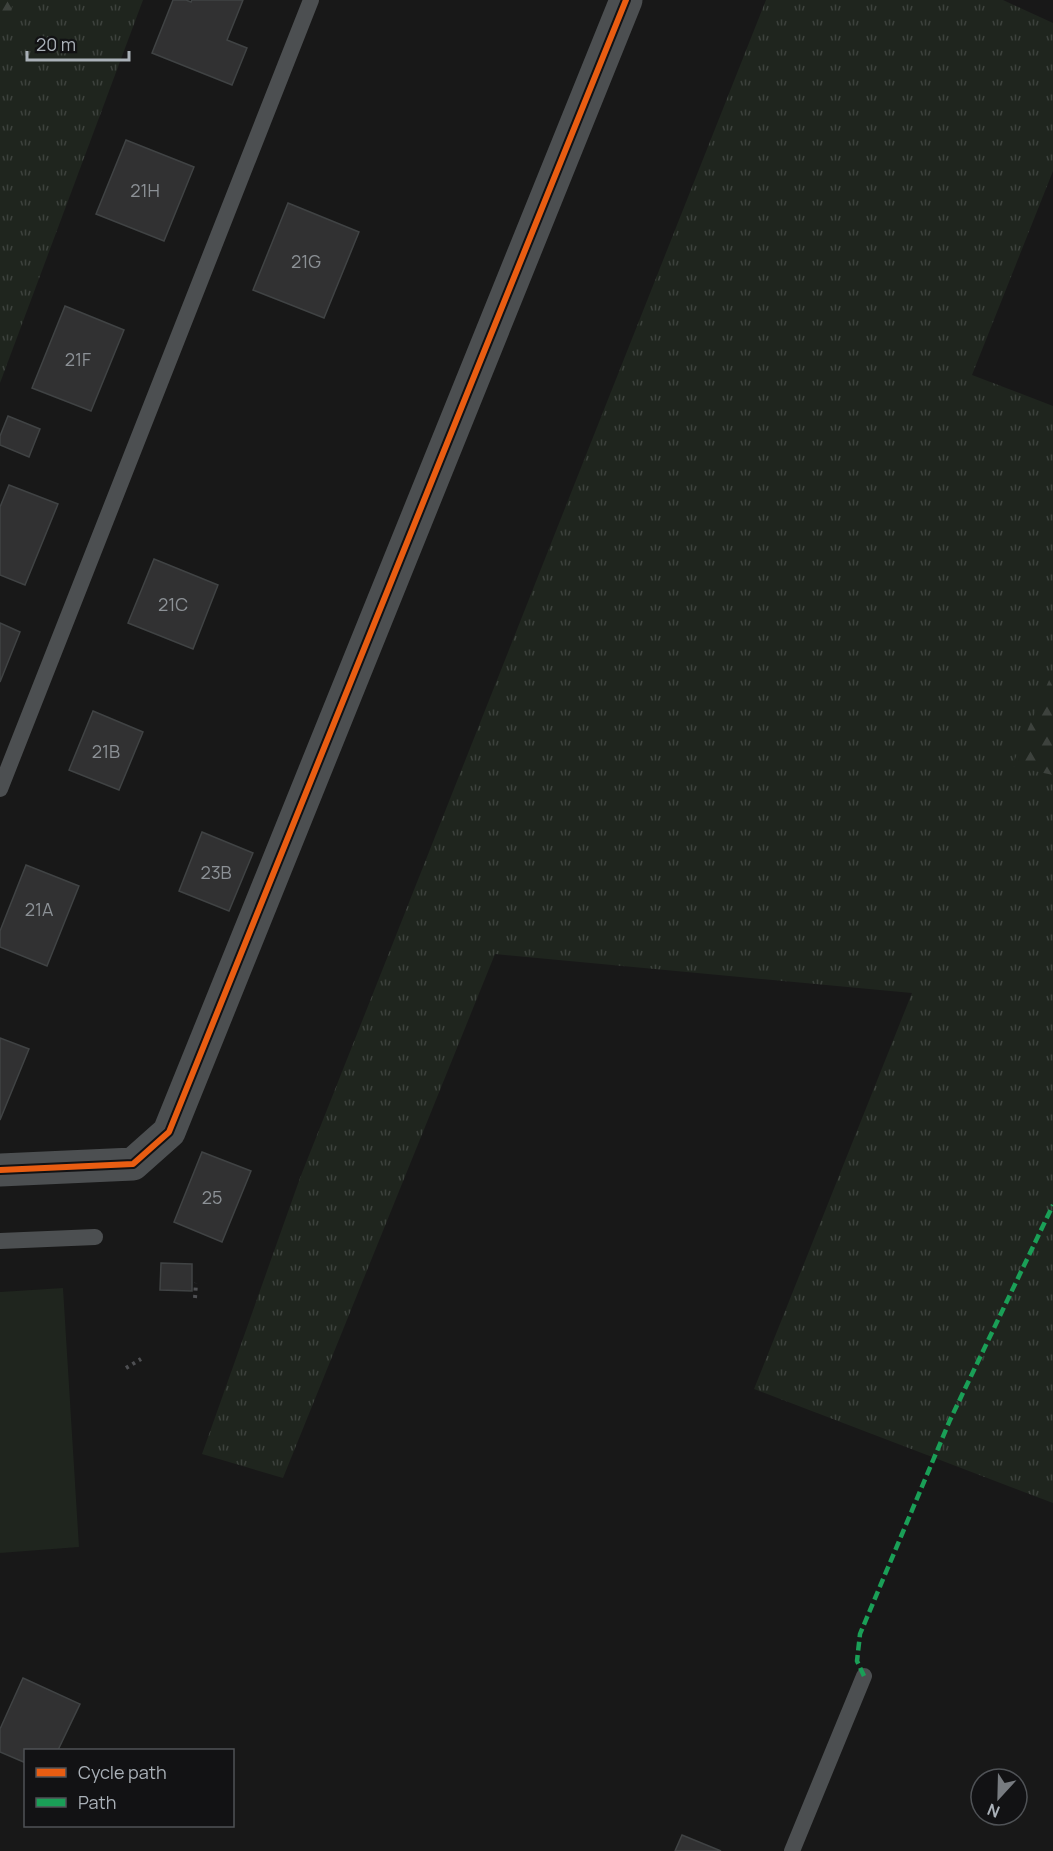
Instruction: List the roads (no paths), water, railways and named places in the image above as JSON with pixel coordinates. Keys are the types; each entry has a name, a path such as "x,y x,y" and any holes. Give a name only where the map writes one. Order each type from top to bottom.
{"street":[{"path":"0,1170 134,1164 169,1132 626,0"}],"lane":[{"path":"0,789 311,0"},
{"path":"0,1241 95,1237"},
{"path":"792,1851 864,1676"}]}
